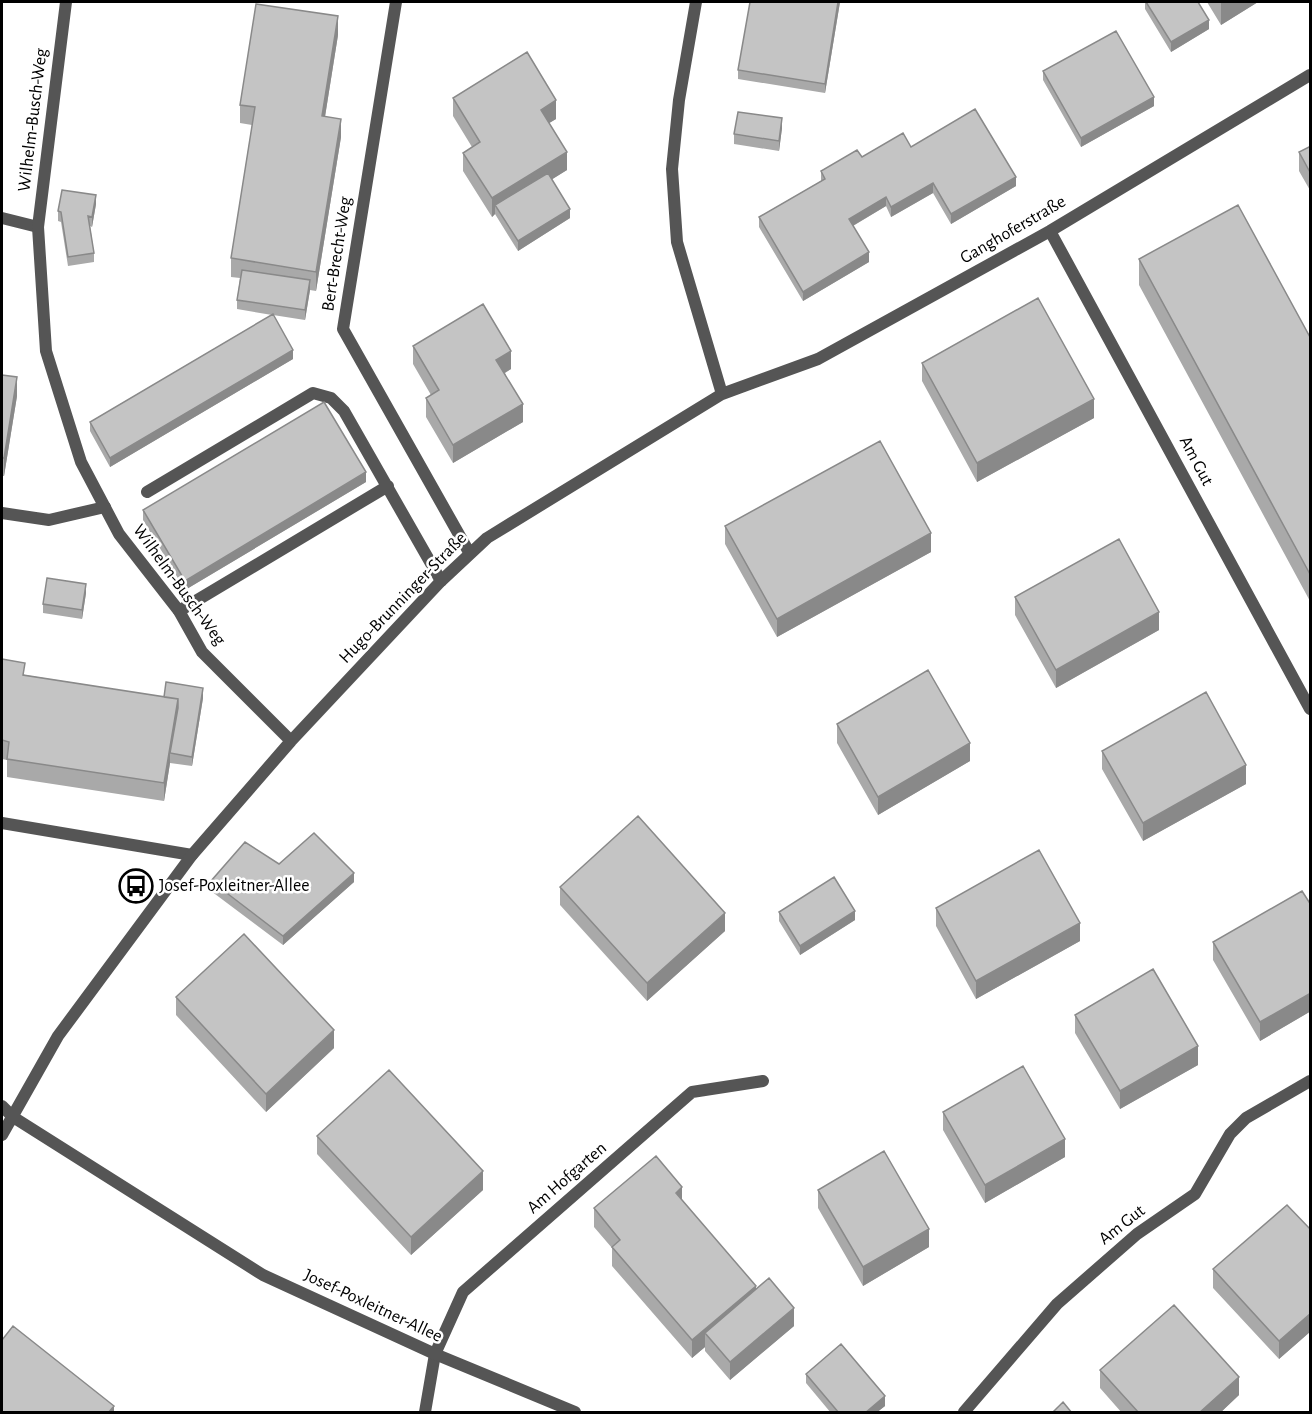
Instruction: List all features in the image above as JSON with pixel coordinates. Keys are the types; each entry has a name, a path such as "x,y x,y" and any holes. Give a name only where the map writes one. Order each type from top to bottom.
{"street":[{"name":"Wilhelm-Busch-Weg","path":"66,2 38,227 46,351 81,462 119,534 179,611 201,652 291,741"},
{"name":"Bert-Brecht-Weg","path":"396,2 343,329 470,554"},
{"path":"696,2 679,100 672,169 677,242 722,394"},
{"name":"Ganghoferstraße","path":"722,394 818,359 1050,231 1311,75"},
{"path":"2,218 38,227"},
{"name":"Am Gut","path":"1050,231 1311,709"},
{"path":"147,492 313,393 331,398 344,411 441,581"},
{"name":"Hugo-Brunninger-Straße","path":"2,1135 58,1036 192,855 291,741 441,581 487,538 722,394"},
{"path":"179,611 388,486"},
{"path":"2,513 49,520 105,507"},
{"path":"2,822 192,855"},
{"name":"Am Hofgarten","path":"425,1413 435,1354 463,1292 693,1092 763,1081"},
{"name":"Am Gut","path":"964,1413 1057,1305 1137,1234 1195,1194 1230,1134 1246,1118 1311,1081"},
{"name":"Josef-Poxleitner-Allee","path":"2,1107 13,1117 263,1275 435,1354 575,1413"}],"building":[{"path":"750,2 838,2 825,84 738,70"},
{"path":"1146,2 1198,2 1209,20 1171,42"},
{"path":"256,4 338,16 322,116 341,119 316,272 231,258 255,107 240,105"},
{"path":"1116,31 1154,97 1081,138 1043,71"},
{"path":"527,52 556,100 541,110 567,152 492,198 463,153 480,142 453,98"},
{"path":"975,109 1016,177 951,214 933,183 891,207 886,197 849,219 869,252 803,292 759,217 825,179 821,171 857,150 862,157 903,133 911,147"},
{"path":"738,112 782,118 779,141 734,134"},
{"path":"1311,146 1311,174 1299,152"},
{"path":"548,173 570,209 518,241 495,205"},
{"path":"62,190 96,195 92,217 88,216 94,253 68,257 61,212 58,211"},
{"path":"1238,205 1311,339 1311,576 1139,259"},
{"path":"242,270 310,280 305,310 237,300"},
{"path":"1038,298 1094,399 977,463 922,363"},
{"path":"483,304 511,351 496,360 523,404 453,445 426,398 439,390 413,346"},
{"path":"273,314 293,350 110,458 90,422"},
{"path":"2,375 17,377 4,458 2,458"},
{"path":"324,402 366,472 185,581 143,510"},
{"path":"880,441 931,533 777,619 725,526"},
{"path":"1119,539 1159,612 1056,670 1015,597"},
{"path":"47,578 86,584 82,610 43,604"},
{"path":"2,659 25,663 23,675 178,699 164,783 7,759 9,742 2,740"},
{"path":"928,670 970,743 878,797 837,724"},
{"path":"166,682 203,688 192,757 170,753 178,699 164,697"},
{"path":"1206,692 1246,765 1143,823 1102,751"},
{"path":"638,816 725,913 647,983 560,887"},
{"path":"314,833 354,873 283,936 211,881 245,842 279,864"},
{"path":"1039,850 1080,923 976,981 936,908"},
{"path":"834,877 855,911 800,946 779,912"},
{"path":"1302,891 1311,905 1311,993 1260,1022 1213,942"},
{"path":"244,934 334,1030 266,1094 176,997"},
{"path":"1153,969 1198,1046 1120,1091 1075,1015"},
{"path":"1023,1066 1065,1139 985,1185 943,1112"},
{"path":"389,1070 483,1171 411,1237 317,1136"},
{"path":"884,1151 929,1229 863,1267 818,1190"},
{"path":"656,1156 682,1187 676,1193 756,1286 692,1340 612,1247 620,1240 594,1208"},
{"path":"1287,1205 1311,1230 1311,1313 1279,1341 1213,1269"},
{"path":"769,1278 794,1308 730,1362 705,1333"},
{"path":"1174,1305 1239,1377 1199,1413 1139,1413 1100,1370"},
{"path":"13,1326 114,1406 108,1413 2,1413 2,1340"},
{"path":"841,1344 885,1396 865,1413 839,1413 806,1374"},
{"path":"1063,1402 1072,1413 1052,1413"}],"place":[{"name":"Josef-Poxleitner-Allee","path":"136,886"}]}
